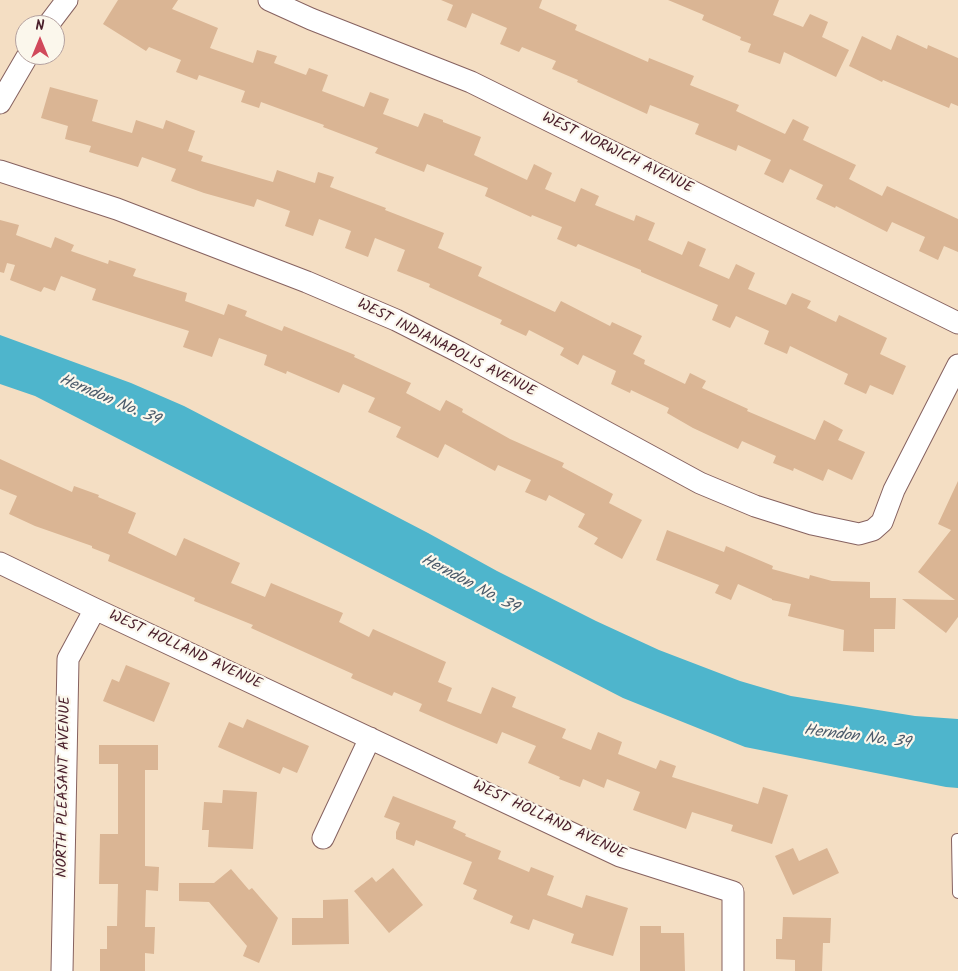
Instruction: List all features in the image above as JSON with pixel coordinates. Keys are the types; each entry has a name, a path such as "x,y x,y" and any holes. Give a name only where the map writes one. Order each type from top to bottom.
{"street":[{"path":"56,15 67,0"},
{"name":"WEST NORWICH AVENUE","path":"269,0 471,82 958,323"},
{"path":"0,103 22,65"},
{"name":"WEST INDIANAPOLIS AVENUE","path":"0,171 126,213 307,282 396,320 459,352 700,483 755,506 812,524 859,534 873,530 882,522 894,490 958,365"},
{"name":"WEST HOLLAND AVENUE","path":"0,563 620,856 733,892 733,971"},
{"name":"NORTH PLEASANT AVENUE","path":"62,971 68,659 95,609"},
{"path":"324,838 370,738"}],"lane":[{"path":"957,839 958,893"}],"water":[{"name":"Herndon No. 39","path":"0,335 131,383 184,406 497,571 596,621 659,650 740,681 791,696 915,716 958,719 958,788 745,747 623,698 35,396 0,384"}],"building":[{"path":"118,0 178,0 172,9 218,28 210,48 253,63 257,50 277,56 274,63 306,75 309,68 328,75 322,91 364,107 370,92 389,99 383,114 418,127 424,113 443,120 443,122 481,137 474,155 527,180 534,164 552,173 545,189 575,202 581,188 599,196 595,205 634,221 636,215 655,223 648,240 682,255 688,241 706,249 699,266 729,279 736,264 755,273 748,289 786,305 792,293 811,301 807,308 836,322 839,315 887,338 880,354 906,366 893,395 870,385 866,394 844,384 848,374 790,346 787,354 764,344 769,331 736,316 730,328 712,320 718,305 578,244 576,247 557,239 562,227 532,215 531,217 485,196 488,188 427,164 424,172 375,153 378,148 323,127 324,125 261,102 259,108 241,102 245,91 199,75 197,80 176,72 181,60 149,47 146,51 103,24"},
{"path":"441,0 542,0 539,8 577,25 575,30 648,62 649,58 694,76 690,85 739,105 736,111 785,134 793,119 809,127 803,140 856,165 849,179 882,196 887,186 958,219 958,252 944,246 938,260 919,251 925,237 892,222 887,232 836,206 835,208 816,199 823,185 790,169 783,183 764,174 771,160 738,145 736,151 695,134 699,124 650,105 647,114 552,69 556,61 522,47 519,52 500,44 507,28 472,13 466,28 447,20 453,5"},
{"path":"668,0 779,0 773,15 803,27 810,14 828,22 822,37 849,50 836,77 784,52 780,64 748,52 751,44 740,40 741,37 702,20 704,15"},
{"path":"897,35 927,49 928,45 958,58 958,106 951,103 949,108 883,80 882,82 849,66 862,36 891,50"},
{"path":"50,87 98,100 92,121 132,133 136,120 163,129 166,120 195,131 188,151 203,156 201,161 273,182 277,170 315,183 318,172 334,177 330,187 444,233 438,248 482,267 478,276 555,312 561,301 610,326 612,322 642,336 633,354 645,360 644,364 685,384 690,373 706,381 702,388 748,409 747,411 815,440 824,420 843,430 838,440 865,452 852,480 828,469 823,481 794,468 793,471 773,463 776,456 742,441 738,449 693,428 667,413 669,408 631,390 630,393 611,384 616,371 583,355 578,365 560,355 564,348 529,330 526,336 500,324 502,320 429,287 430,284 397,271 405,250 375,238 368,257 345,248 351,231 319,219 313,236 285,226 290,211 257,199 254,207 204,193 171,181 176,169 142,157 138,167 89,152 91,146 65,139 68,126 41,118"},
{"path":"0,220 19,225 16,235 51,248 55,237 74,245 71,251 108,264 109,260 136,269 133,276 187,293 185,301 224,315 228,304 247,311 245,316 282,331 284,326 355,355 354,357 411,383 406,393 440,411 446,400 463,409 462,412 510,439 564,463 562,467 613,494 609,503 642,520 622,559 594,544 598,538 578,527 585,514 549,495 546,501 525,492 531,480 498,465 495,471 445,444 438,458 396,437 401,427 368,412 375,398 343,384 339,393 287,371 286,374 264,365 267,355 219,338 212,357 183,347 189,331 92,300 96,289 61,276 55,291 44,287 41,292 10,280 15,265 7,263 4,273 0,272"},
{"path":"0,459 72,492 74,486 99,495 98,497 136,513 128,533 176,556 184,538 240,563 231,583 265,597 271,583 343,613 339,622 369,637 373,629 446,662 438,682 452,688 447,701 481,714 492,687 516,697 512,707 566,729 562,738 591,750 598,732 622,742 618,754 656,769 660,760 676,766 672,777 758,804 763,787 788,795 772,844 731,831 733,825 692,812 686,829 633,810 640,792 607,779 604,788 583,779 580,787 559,779 560,777 528,763 536,746 502,732 497,744 419,711 422,704 394,692 392,696 351,678 353,674 251,628 253,625 194,601 195,598 108,561 110,555 92,548 92,546 35,526 9,514 17,496 0,489"},
{"path":"958,481 958,617 946,633 902,599 955,600 918,572 951,530 938,524"},
{"path":"667,530 724,552 726,546 773,566 772,569 809,579 810,575 832,581 870,582 870,598 896,598 895,629 874,629 874,652 843,651 844,630 788,616 791,604 772,600 738,584 731,600 715,593 719,585 656,560"},
{"path":"126,665 170,683 154,722 103,701 112,679 119,682"},
{"path":"247,719 309,746 297,773 283,767 280,774 218,747 229,722 243,728"},
{"path":"99,745 158,745 158,770 145,770 145,866 159,867 158,891 146,890 145,927 155,927 154,954 145,953 145,971 100,971 100,949 107,949 107,926 117,926 118,884 99,884 100,834 118,834 118,764 99,764"},
{"path":"223,790 257,792 253,849 208,847 209,830 202,830 204,802 222,803"},
{"path":"393,796 456,821 453,828 466,834 465,836 501,851 498,859 529,872 531,867 554,876 547,895 582,908 586,895 628,908 613,956 571,943 574,934 533,919 529,930 510,923 513,916 473,899 477,890 463,884 472,862 416,840 414,846 396,839 396,832 400,823 384,817"},
{"path":"793,848 799,861 827,848 839,873 793,895 775,856"},
{"path":"393,868 423,905 389,933 354,891 372,877 376,882"},
{"path":"231,869 249,890 252,888 278,918 259,963 243,956 247,946 209,902 179,901 179,883 214,883"},
{"path":"348,899 349,944 292,945 292,918 323,918 323,900"},
{"path":"783,917 831,918 830,943 823,943 822,971 795,971 795,960 776,959 776,939 782,939"},
{"path":"640,926 661,926 661,933 684,933 685,971 640,971"}]}
